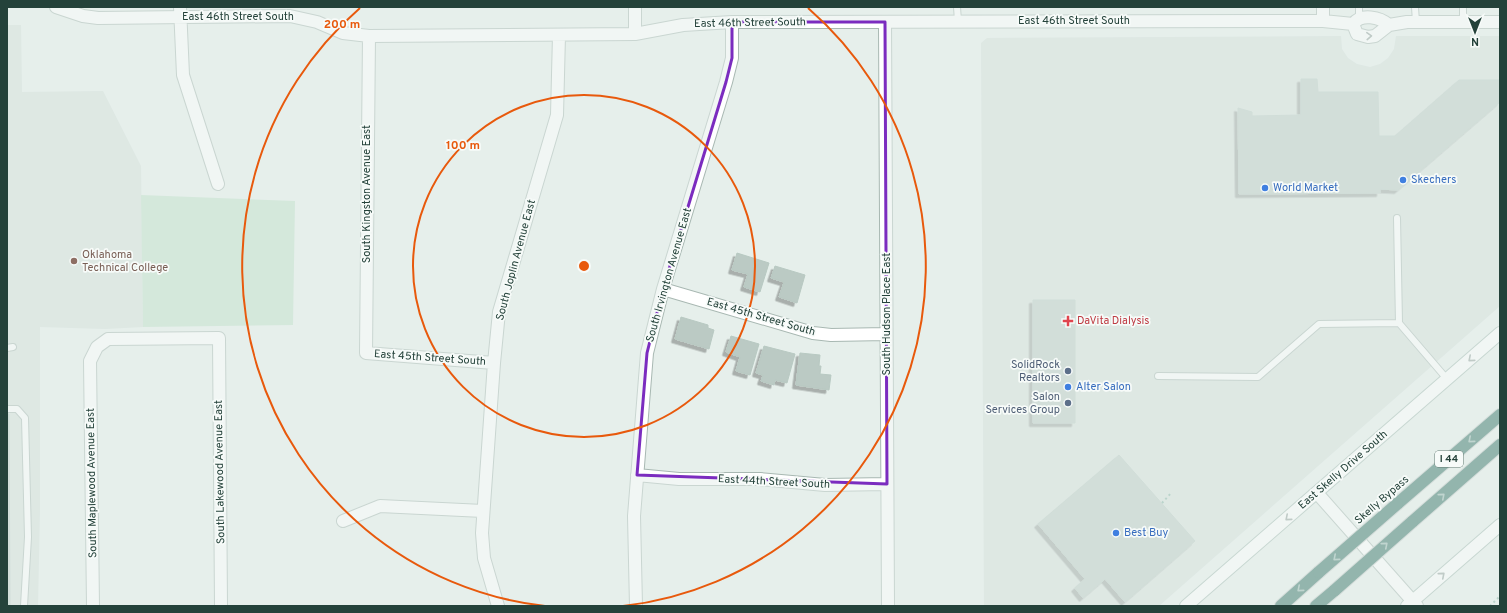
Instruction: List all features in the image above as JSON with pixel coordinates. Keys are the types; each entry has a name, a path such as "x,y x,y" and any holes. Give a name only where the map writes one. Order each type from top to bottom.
{"highway":[{"name":"Skelly Bypass","path":"1281,606 1500,414"},
{"name":"I 44","path":"1316,606 1500,445"}],"street":[{"name":"East 46th Street South","path":"56,7 83,16 98,18 180,12 290,16 317,22 343,33 369,36 635,34 683,25 732,22 1323,21 1357,17 1382,19 1389,25"},
{"path":"635,7 635,34"},
{"path":"1323,7 1323,21"},
{"path":"180,12 183,75 218,184"},
{"name":"East 46th Street South","path":"1357,17 1357,34 1368,37 1380,33 1389,25 1416,22 1500,22"},
{"name":"South Irvington Avenue East","path":"636,606 634,516 647,353 663,289 726,82 732,58 732,22"},
{"name":"South Hudson Place East","path":"884,22 887,183 886,334 888,606"},
{"name":"South Joplin Avenue East","path":"498,606 484,558 483,511 494,363 500,312 557,115 559,35"},
{"name":"South Kingston Avenue East","path":"366,353 369,36"},
{"name":"East 45th Street South","path":"663,289 813,333 832,335 886,334"},
{"name":"East Skelly Drive South","path":"1186,606 1500,333"},
{"name":"South Lakewood Avenue East","path":"90,360 97,347 108,339 218,338 221,606"},
{"name":"East 45th Street South","path":"366,353 494,363"},
{"name":"South Maplewood Avenue East","path":"90,360 93,606"},
{"name":"East 44th Street South","path":"637,475 679,479 760,479 824,485 887,484"},
{"path":"1317,493 1412,604 1500,525"},
{"path":"343,521 380,506 483,511"}],"lane":[{"path":"957,7 958,21"},
{"path":"1415,7 1416,22"},
{"path":"1463,7 1463,22"},
{"path":"1397,218 1399,322 1448,379"},
{"path":"1158,376 1258,377 1319,324 1399,322"},
{"path":"7,409 17,409 25,418 28,537 24,606"}],"path":[{"path":"1162,503 1172,492"},
{"path":"1490,606 1500,596"}],"highlighted area":[{"path":"732,22 885,22 887,484 637,475 647,353 663,289 726,82 732,58"}],"shaded area":[{"path":"7,25 21,25 22,92 103,91 141,166 143,327 105,329 40,327 40,509 38,606 7,606"},
{"path":"1341,36 1342,49 1348,58 1357,64 1370,67 1380,64 1388,58 1394,49 1396,36 1500,36 1500,306 1159,606 984,606 981,43 987,38"}],"green space":[{"path":"141,195 295,201 293,325 143,327"}],"building":[{"path":"1301,79 1317,79 1318,92 1378,92 1379,136 1395,136 1459,80 1500,80 1500,102 1398,190 1380,189 1380,193 1239,194 1238,108 1252,112 1252,116 1301,115"},
{"path":"737,253 769,263 760,292 744,287 748,274 732,270"},
{"path":"775,266 805,275 797,303 779,297 784,282 771,278"},
{"path":"1033,300 1075,300 1075,423 1033,423"},
{"path":"681,317 708,325 708,328 714,330 709,349 675,339"},
{"path":"731,336 759,344 750,375 736,371 740,357 726,352"},
{"path":"764,346 795,354 787,383 775,380 774,385 761,381 763,375 756,373"},
{"path":"800,353 820,355 820,374 831,375 829,390 796,385"},
{"path":"7,414 9,414 10,606 7,606"},
{"name":"Best Buy","path":"1119,455 1195,541 1125,602 1105,579 1083,598 1075,588 1085,579 1038,524"}],"place":[{"name":"Skechers","path":"1403,180"},
{"name":"World Market","path":"1265,188"},
{"name":"Oklahoma Technical College","path":"74,261"},
{"name":"DaVita Dialysis","path":"1068,321"},
{"name":"SolidRock Realtors","path":"1068,371"},
{"name":"Alter Salon","path":"1068,387"},
{"name":"Salon Services Group","path":"1068,403"},
{"name":"Best Buy","path":"1116,533"}]}
